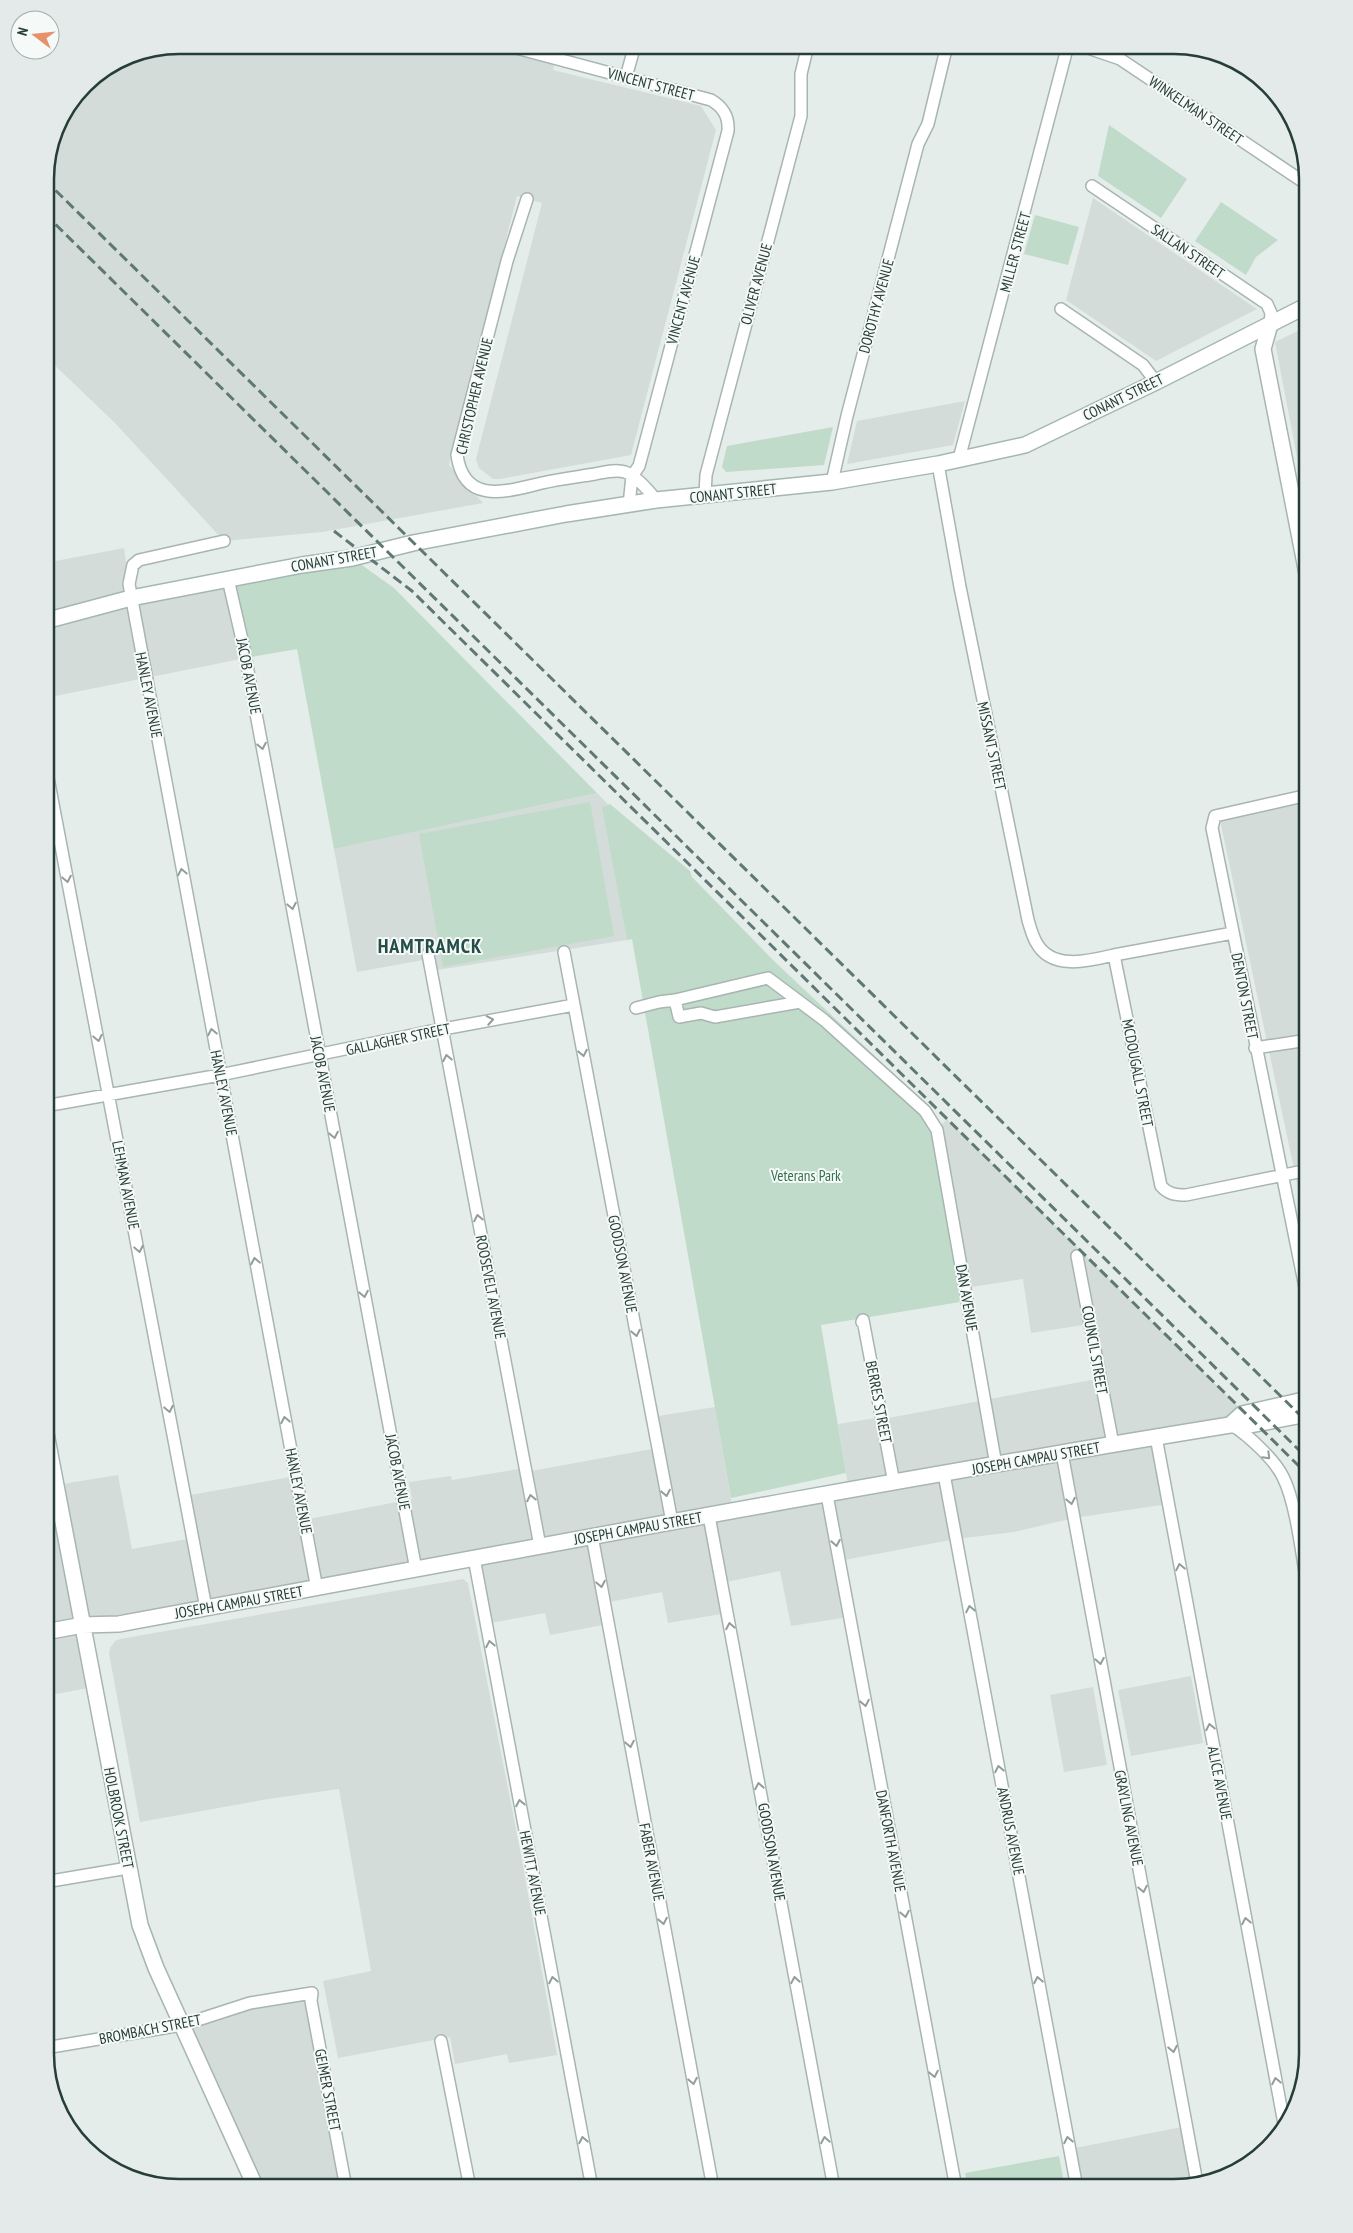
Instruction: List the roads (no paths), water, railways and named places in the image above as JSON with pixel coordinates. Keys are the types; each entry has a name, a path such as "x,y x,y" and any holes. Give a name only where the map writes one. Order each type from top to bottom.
{"street":[{"name":"VINCENT STREET","path":"538,54 711,100"},
{"path":"626,78 633,54"},
{"name":"OLIVER AVENUE","path":"706,496 706,475 801,116 801,71 806,54"},
{"name":"DOROTHY AVENUE","path":"832,482 847,416 918,144 928,124 945,54"},
{"name":"MILLER STREET","path":"960,459 1066,54"},
{"name":"WINKELMAN STREET","path":"1105,54 1120,59 1299,179"},
{"name":"VINCENT AVENUE","path":"629,505 632,476 639,466 728,130 728,120 725,112 711,100"},
{"name":"SALLAN STREET","path":"1092,186 1267,304 1271,313 1270,324"},
{"name":"CHRISTOPHER AVENUE","path":"527,199 507,261 457,455 460,469 466,479 476,488 495,493 617,470 632,476"},
{"path":"1061,309 1143,365 1156,382"},
{"name":"CONANT STREET","path":"54,619 131,598 302,565 352,558 472,532 656,500 832,482 938,464 1025,445 1156,382 1299,310"},
{"path":"1270,324 1263,349 1299,533"},
{"name":"MISSANT STREET","path":"938,464 960,587 1028,920 1037,944 1050,955 1072,963 1114,955"},
{"path":"632,476 656,500"},
{"path":"131,598 129,579 133,564 139,560 224,541"},
{"name":"JACOB AVENUE","path":"228,579 243,644 416,1570"},
{"name":"HANLEY AVENUE","path":"131,598 317,1588"},
{"name":"DENTON STREET","path":"1299,797 1216,816 1212,828 1299,1259"},
{"name":"LEHMAN AVENUE","path":"54,810 206,1608"},
{"path":"1114,955 1233,933"},
{"name":"GOODSON AVENUE","path":"564,952 672,1522"},
{"name":"ROOSEVELT AVENUE","path":"428,954 540,1546"},
{"name":"MCDOUGALL STREET","path":"1114,955 1161,1186 1165,1191 1172,1194 1186,1195 1299,1172"},
{"path":"636,1008 768,978 800,1002"},
{"path":"675,1000 679,1017 701,1013 715,1017 800,1002"},
{"name":"DAN AVENUE","path":"800,1002 824,1020 925,1111 938,1130 996,1465"},
{"name":"GALLAGHER STREET","path":"54,1105 220,1075 442,1029 574,1006"},
{"path":"1255,1048 1299,1041"},
{"name":"COUNCIL STREET","path":"1077,1256 1112,1444"},
{"name":"BERRES STREET","path":"862,1322 894,1483"},
{"name":"JOSEPH CAMPAU STREET","path":"1230,1425 1242,1414 1299,1402"},
{"name":"JOSEPH CAMPAU STREET","path":"54,1630 82,1625 119,1624 592,1536 1112,1444 1230,1425 1250,1425 1299,1416"},
{"path":"1230,1425 1243,1432 1273,1462 1283,1476 1291,1499 1299,1542"},
{"name":"ALICE AVENUE","path":"1156,1437 1283,2116"},
{"name":"GRAYLING AVENUE","path":"1062,1453 1197,2177"},
{"name":"ANDRUS AVENUE","path":"944,1474 1075,2179"},
{"name":"DANFORTH AVENUE","path":"827,1495 954,2179"},
{"name":"HOLBROOK STREET","path":"54,1508 82,1625 140,1925 156,1968 247,2179"},
{"name":"GOODSON AVENUE","path":"709,1516 832,2179"},
{"name":"FABER AVENUE","path":"592,1536 711,2179"},
{"name":"HEWITT AVENUE","path":"474,1558 590,2179"},
{"path":"54,1880 128,1868"},
{"name":"BROMBACH STREET","path":"54,2047 182,2026 250,2003 312,1993"},
{"name":"GEIMER STREET","path":"312,1993 311,2001 344,2179"},
{"path":"441,2041 468,2179"}],"railway":[{"path":"54,189 1299,1414"},
{"path":"54,223 1299,1450"},
{"path":"334,531 412,591 1299,1466"}],"district":[{"name":"HAMTRAMCK","path":"430,946"}],"park label":[{"name":"Veterans Park","path":"806,1175"}]}
